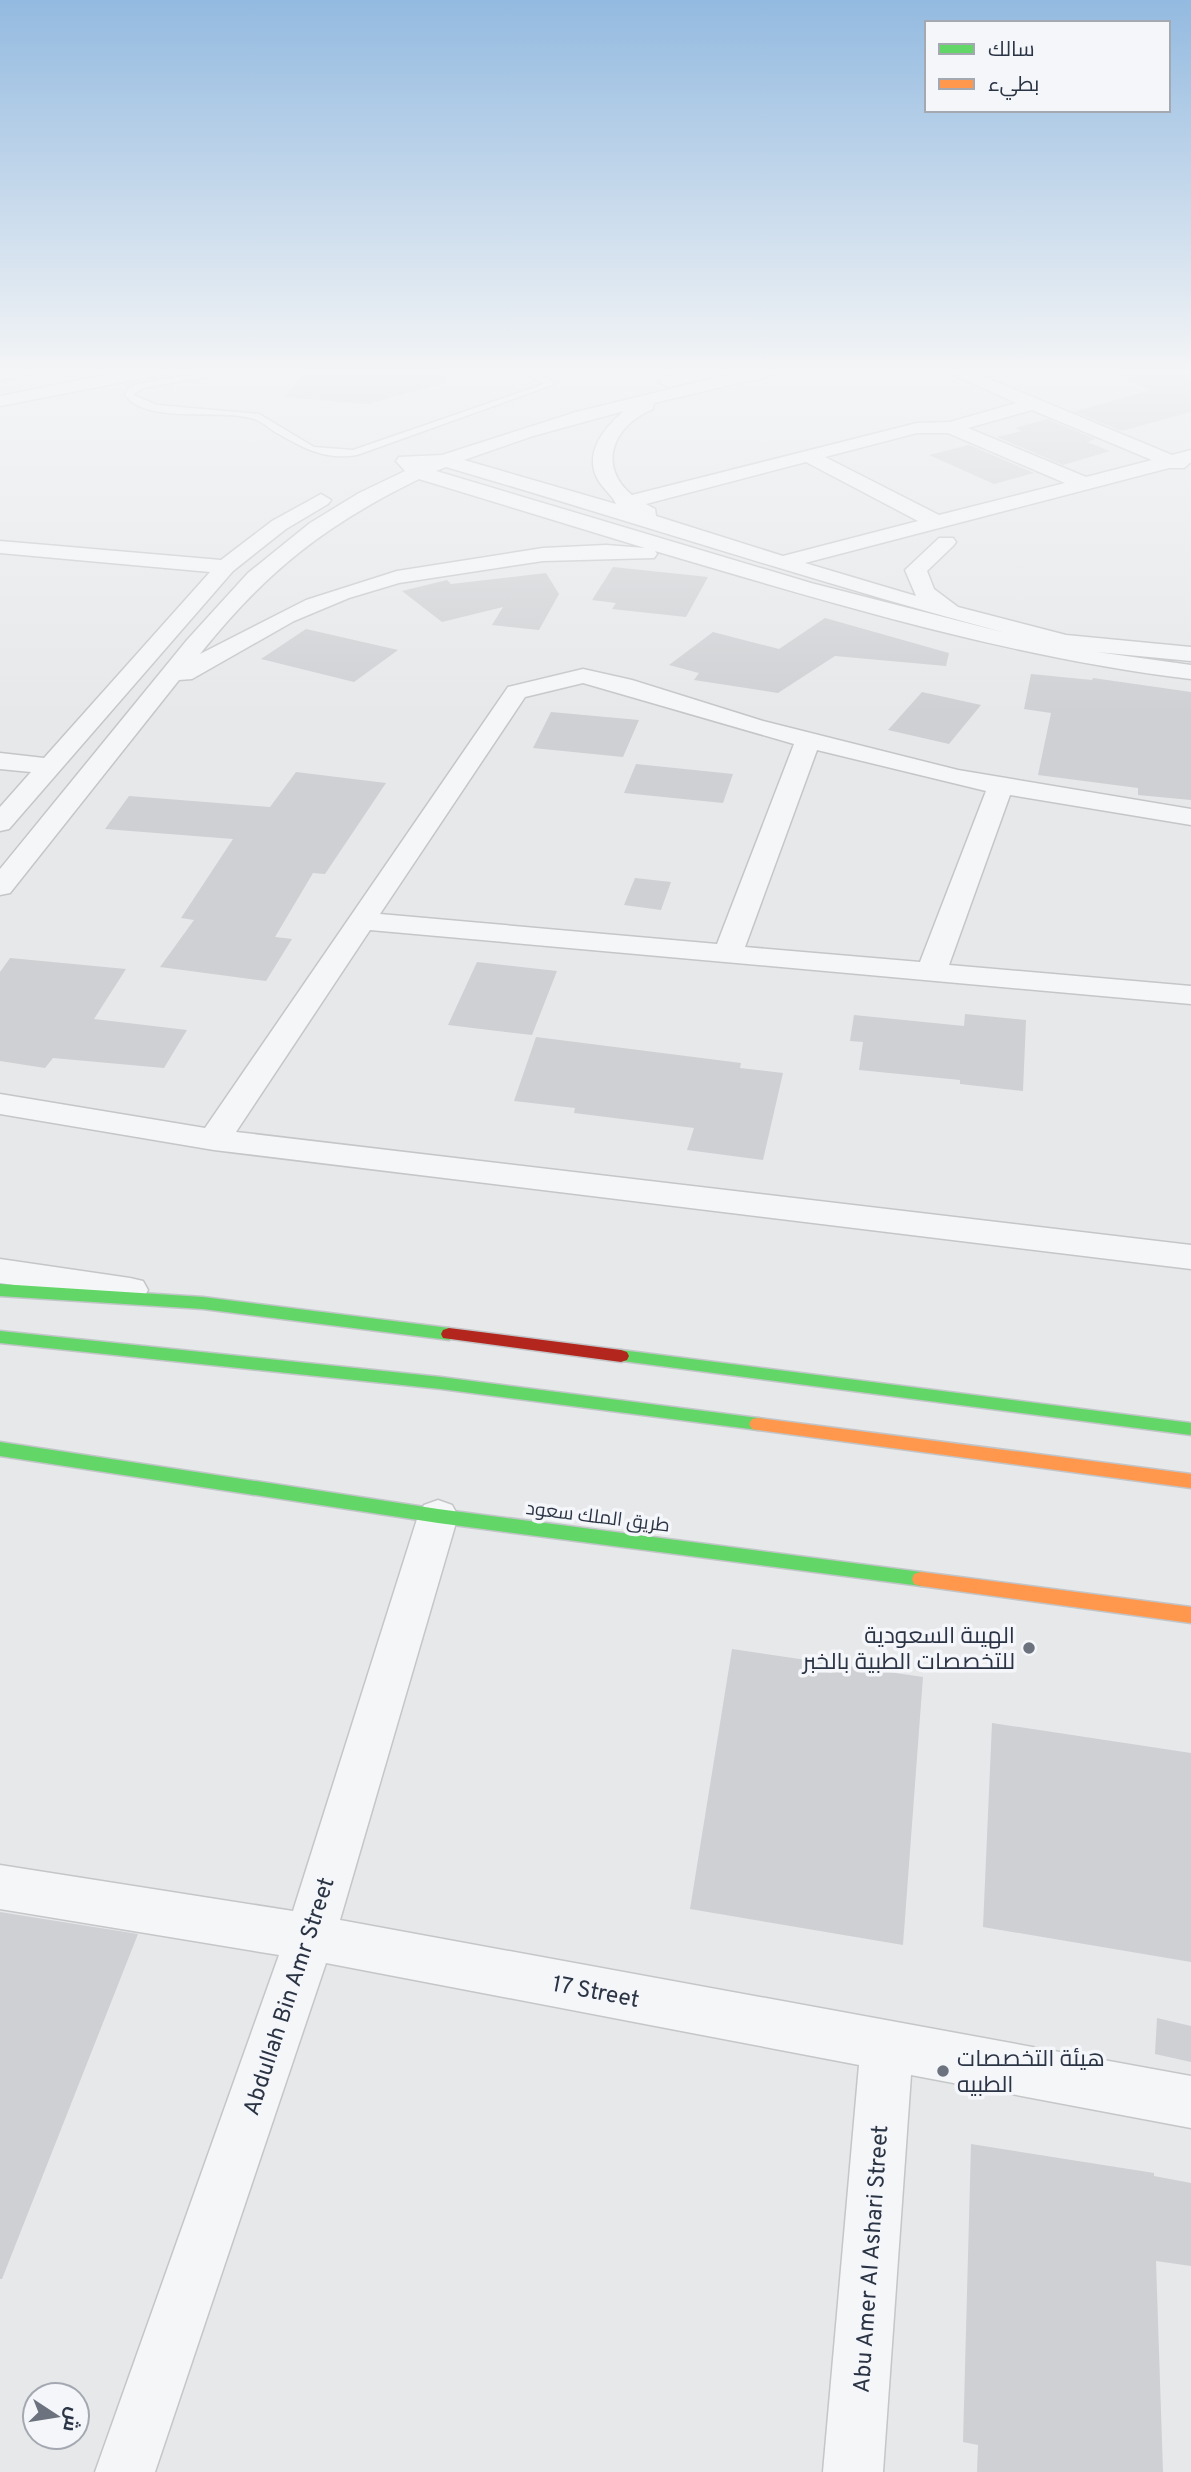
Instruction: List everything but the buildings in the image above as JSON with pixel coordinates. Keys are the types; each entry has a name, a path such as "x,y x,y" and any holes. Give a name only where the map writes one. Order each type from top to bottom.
{"main road":[{"path":"0,1290 203,1303 1191,1429"},
{"path":"0,1337 441,1383 1191,1481"},
{"name":"طريق الملك سعود","path":"0,1449 438,1516 1191,1615"}],"street":[{"path":"0,823 226,567 279,525 341,489 359,483"},
{"path":"0,887 237,595 274,561 387,483"},
{"path":"464,483 709,560 981,636 1151,668 1191,672"},
{"path":"522,483 692,533 779,564 1065,642 1191,654"},
{"path":"611,483 625,503 692,533"},
{"path":"625,503 699,483"},
{"path":"861,483 936,522"},
{"path":"1011,524 1152,483"},
{"path":"779,564 1085,484"},
{"path":"909,552 972,535"},
{"path":"946,542 916,570 924,592 953,612"},
{"path":"0,547 226,567"},
{"path":"160,688 219,652 320,602 396,577 532,556 621,551 709,560"},
{"path":"822,576 859,566"},
{"path":"214,1140 516,692 548,682 583,676 624,685 808,740 957,778 1191,817"},
{"path":"727,954 808,740"},
{"path":"0,761 50,766"},
{"path":"931,972 1001,785"},
{"path":"361,921 1191,995"},
{"path":"0,1104 214,1140 1191,1257"},
{"path":"0,1271 56,1277 203,1303"},
{"name":"Abdullah Bin Amr Street","path":"125,2472 310,1937 438,1516"},
{"name":"17 Street","path":"0,1887 310,1937 1191,2102"},
{"name":"Abu Amer Al Ashari Street","path":"853,2472 887,2045"}],"traffic: fast":[{"path":"0,1290 203,1303 449,1334"},
{"path":"0,1337 441,1383 758,1424"},
{"path":"621,1356 1191,1429"},
{"path":"0,1449 438,1516 921,1579"}],"traffic: slow":[{"path":"758,1424 1191,1481"},
{"path":"921,1579 1191,1615"}],"traffic: jam":[{"path":"449,1334 621,1356"}],"place":[{"name":"الهيىة السعودية للتخصصات الطبية بالخبر","path":"1029,1648"},
{"name":"هيئة التخصصات الطبيه","path":"943,2071"}]}
